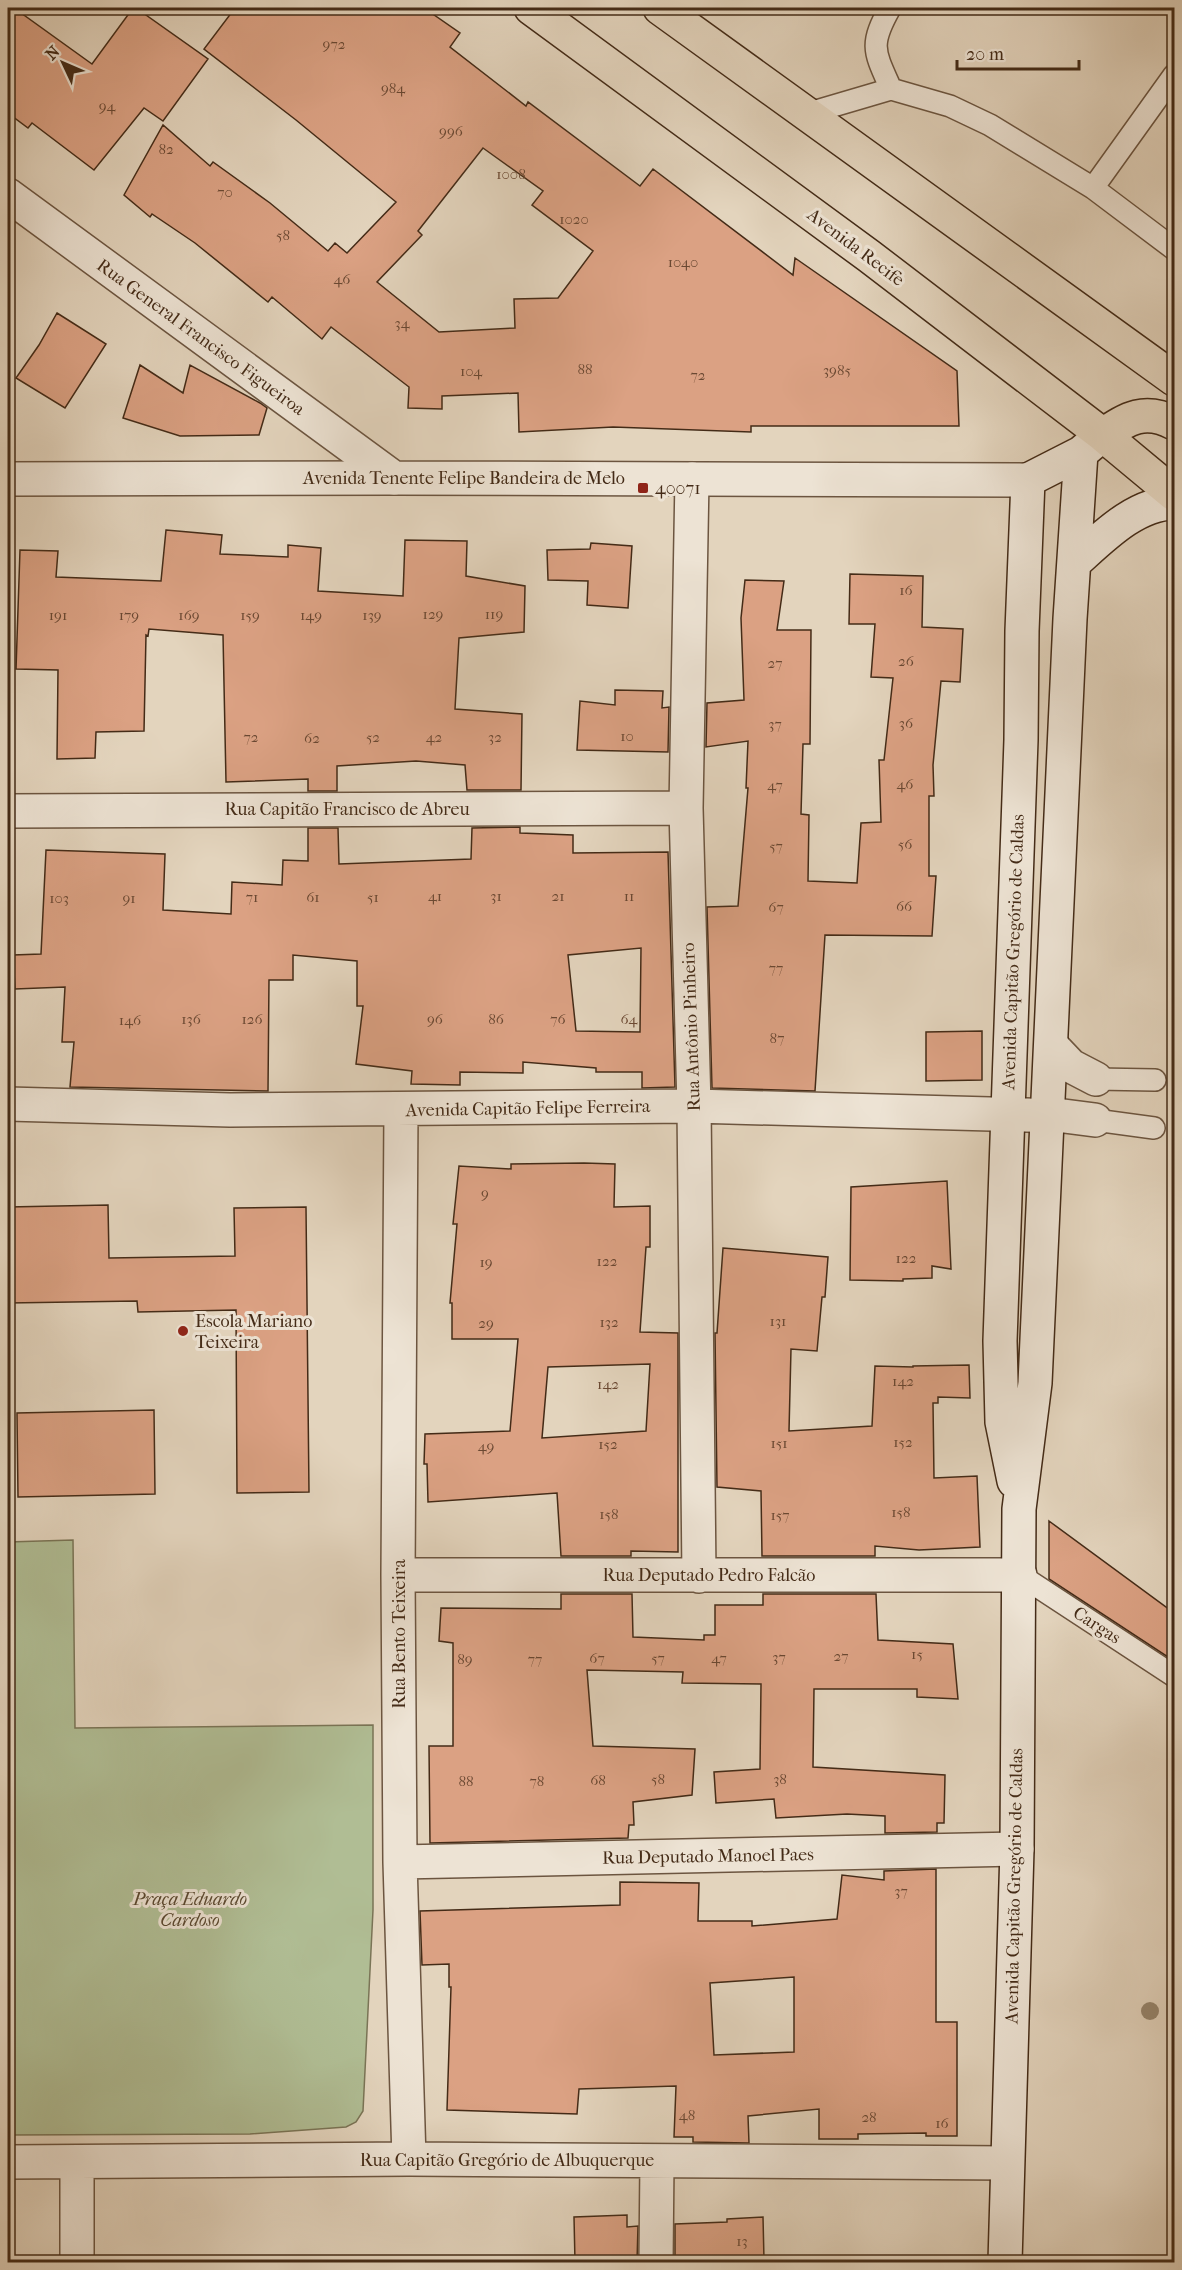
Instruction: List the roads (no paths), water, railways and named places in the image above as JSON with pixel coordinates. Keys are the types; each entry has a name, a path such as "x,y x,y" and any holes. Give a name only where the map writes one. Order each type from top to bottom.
{"main road":[{"name":"Avenida Recife","path":"531,8 869,256 1092,444 1174,494"},
{"path":"660,8 1174,379"},
{"path":"1092,444 1126,420 1140,415 1161,416 1174,423"}],"street":[{"name":"Rua General Francisco Figueiroa","path":"8,195 394,478"},
{"path":"1028,480 1092,444"},
{"name":"Avenida Capitão Gregório de Caldas","path":"1005,2262 1017,1849 1019,1509 1035,1383 1074,563 1092,444"},
{"name":"Avenida Tenente Felipe Bandeira de Melo","path":"8,479 1028,480"},
{"name":"Rua Antônio Pinheiro","path":"693,479 686,808 694,1106 699,1576"},
{"name":"Avenida Capitão Gregório de Caldas","path":"1019,1509 1002,1422 1000,1341 1028,480"},
{"path":"1074,563 1108,533 1129,519 1150,508 1174,503"},
{"name":"Rua Capitão Francisco de Abreu","path":"8,811 686,808"},
{"path":"1052,1046 1071,1066 1096,1079"},
{"name":"Avenida Capitão Felipe Ferreira","path":"8,1104 230,1110 694,1106 1064,1116 1095,1120"},
{"name":"Rua Bento Teixeira","path":"401,1109 398,1575 400,1862 409,2159"},
{"name":"Rua Deputado Pedro Falcão","path":"398,1575 1020,1575"},
{"name":"Rua Deputado Manoel Paes","path":"400,1862 1017,1849"},
{"name":"Rua Capitão Gregório de Albuquerque","path":"8,2162 409,2159 1007,2163"},
{"path":"656,2262 657,2161"},
{"path":"77,2162 77,2262"}],"lane":[{"path":"890,8 878,30 875,44 877,56 891,89"},
{"path":"1093,188 1174,75"},
{"path":"806,114 891,89 950,106 990,125 1093,188 1174,249"},
{"path":"1096,1079 1155,1080"},
{"path":"1095,1120 1154,1128"},
{"name":"Cargas","path":"1020,1575 1174,1676"}],"place":[{"name":"40071","path":"643,488"},
{"name":"Escola Mariano Teixeira","path":"183,1331"}],"park label":[{"name":"Praça Eduardo Cardoso","path":"190,1909"}]}
